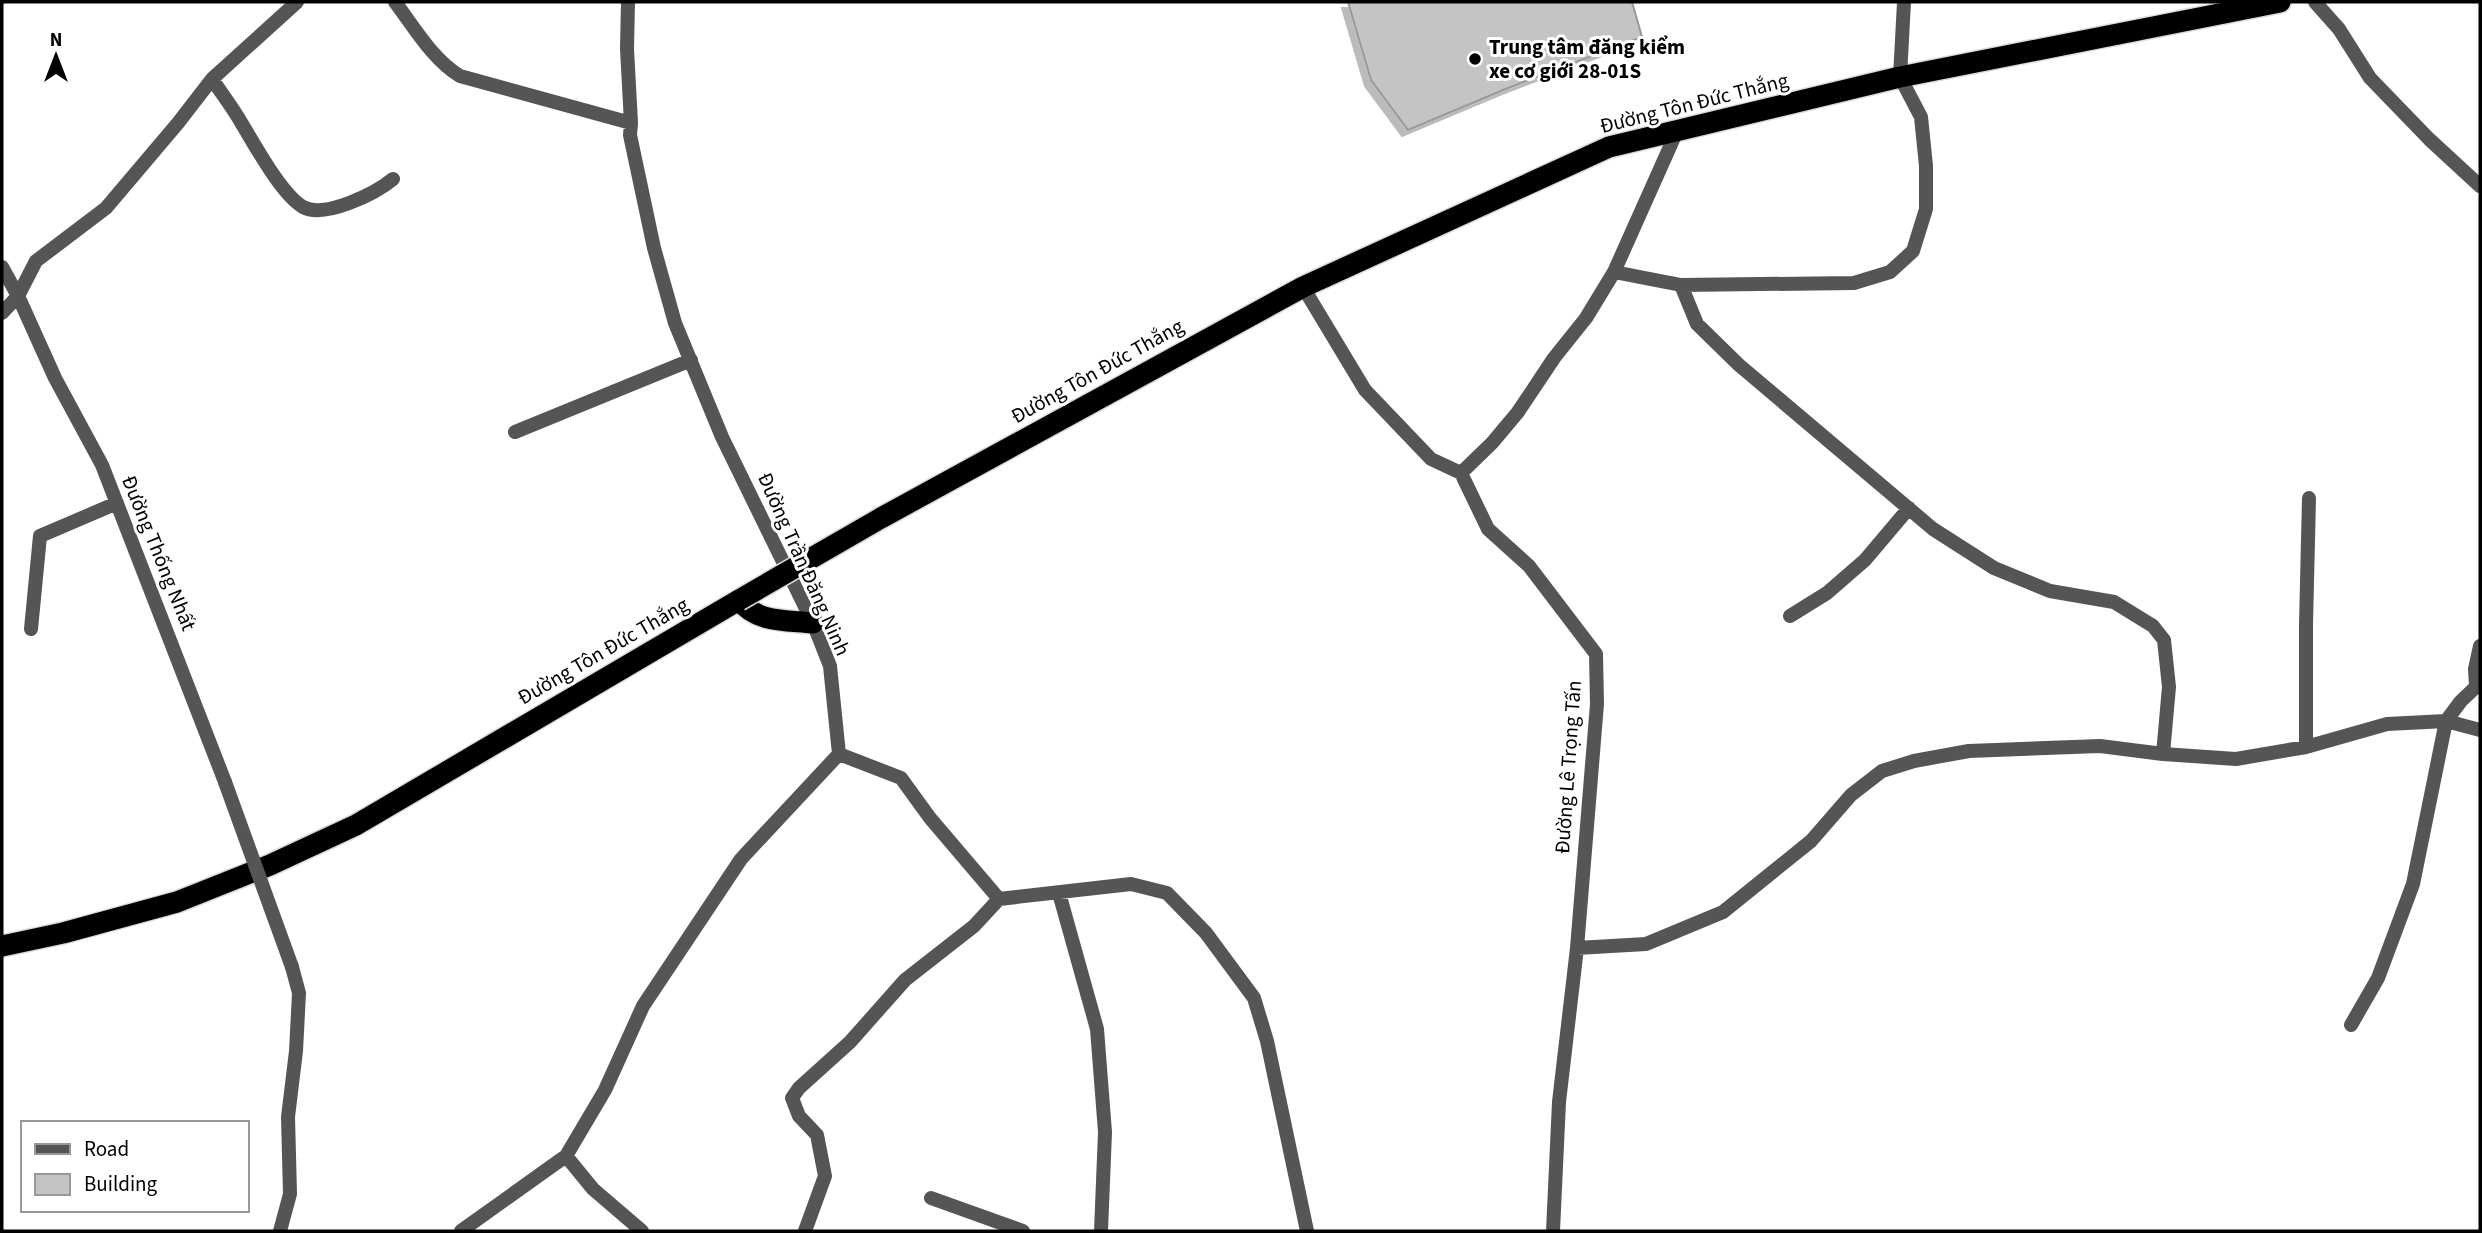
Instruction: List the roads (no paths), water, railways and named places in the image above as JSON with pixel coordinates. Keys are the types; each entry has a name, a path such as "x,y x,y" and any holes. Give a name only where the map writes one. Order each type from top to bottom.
{"highway":[{"name":"Đường Tôn Đức Thắng","path":"2,946 63,933 177,902 331,837 368,818 880,518 1303,287 1609,148 1900,77 2280,2"},
{"path":"738,600 748,611 765,618 813,623"}],"street":[{"path":"2,313 18,296 36,261 106,208 212,79 297,2"},
{"path":"395,2 448,69 460,76 631,123"},
{"name":"Đường Trần Đăng Ninh","path":"628,2 630,135 654,248 675,323 722,438 813,623 830,666 839,754"},
{"path":"1614,272 1681,285 1854,283 1890,272 1913,251 1926,209 1926,166 1921,117 1900,77 1904,2"},
{"path":"2315,2 2339,29 2370,78 2429,139 2480,186"},
{"path":"212,79 261,157 304,207 335,207 372,194 393,179"},
{"path":"1303,287 1366,390 1431,459 1461,473 1492,443 1518,412 1554,358 1586,317 1614,272 1677,131"},
{"name":"Đường Thống Nhất","path":"2,267 55,378 102,465 225,782 292,967 299,993 296,1051 288,1117 290,1194 280,1231"},
{"path":"1681,285 1697,324 1739,365 1933,528 1994,568 2050,592 2114,602 2153,626 2164,640 2169,687 2163,754"},
{"path":"514,432 691,360"},
{"name":"Đường Lê Trọng Tấn","path":"1461,473 1488,528 1529,566 1596,654 1597,704 1577,948 1559,1102 1552,1231"},
{"path":"2306,747 2309,498"},
{"path":"31,629 40,536 117,503"},
{"path":"1790,616 1827,593 1865,560 1909,509"},
{"path":"2351,1025 2378,978 2413,884 2446,721 2478,684 2475,669 2480,646"},
{"path":"1577,948 1646,944 1723,912 1811,841 1851,795 1882,772 1914,761 1969,751 2099,746 2236,759 2306,747 2387,724 2446,721 2480,730"},
{"path":"461,1231 566,1156 605,1090 643,1006 741,859 839,754 901,778 930,818 999,899"},
{"path":"805,1231 825,1176 817,1135 799,1116 792,1098 799,1088 850,1042 905,980 974,926 999,899 1131,884 1167,893 1206,933 1254,998 1267,1041 1307,1231"},
{"path":"1059,893 1097,1028 1105,1132 1101,1231"},
{"path":"566,1156 593,1189 642,1231"},
{"path":"932,1198 1023,1231"}],"place":[{"name":"Trung tâm đăng kiểm xe cơ giới 28-01S","path":"1475,59"}]}
